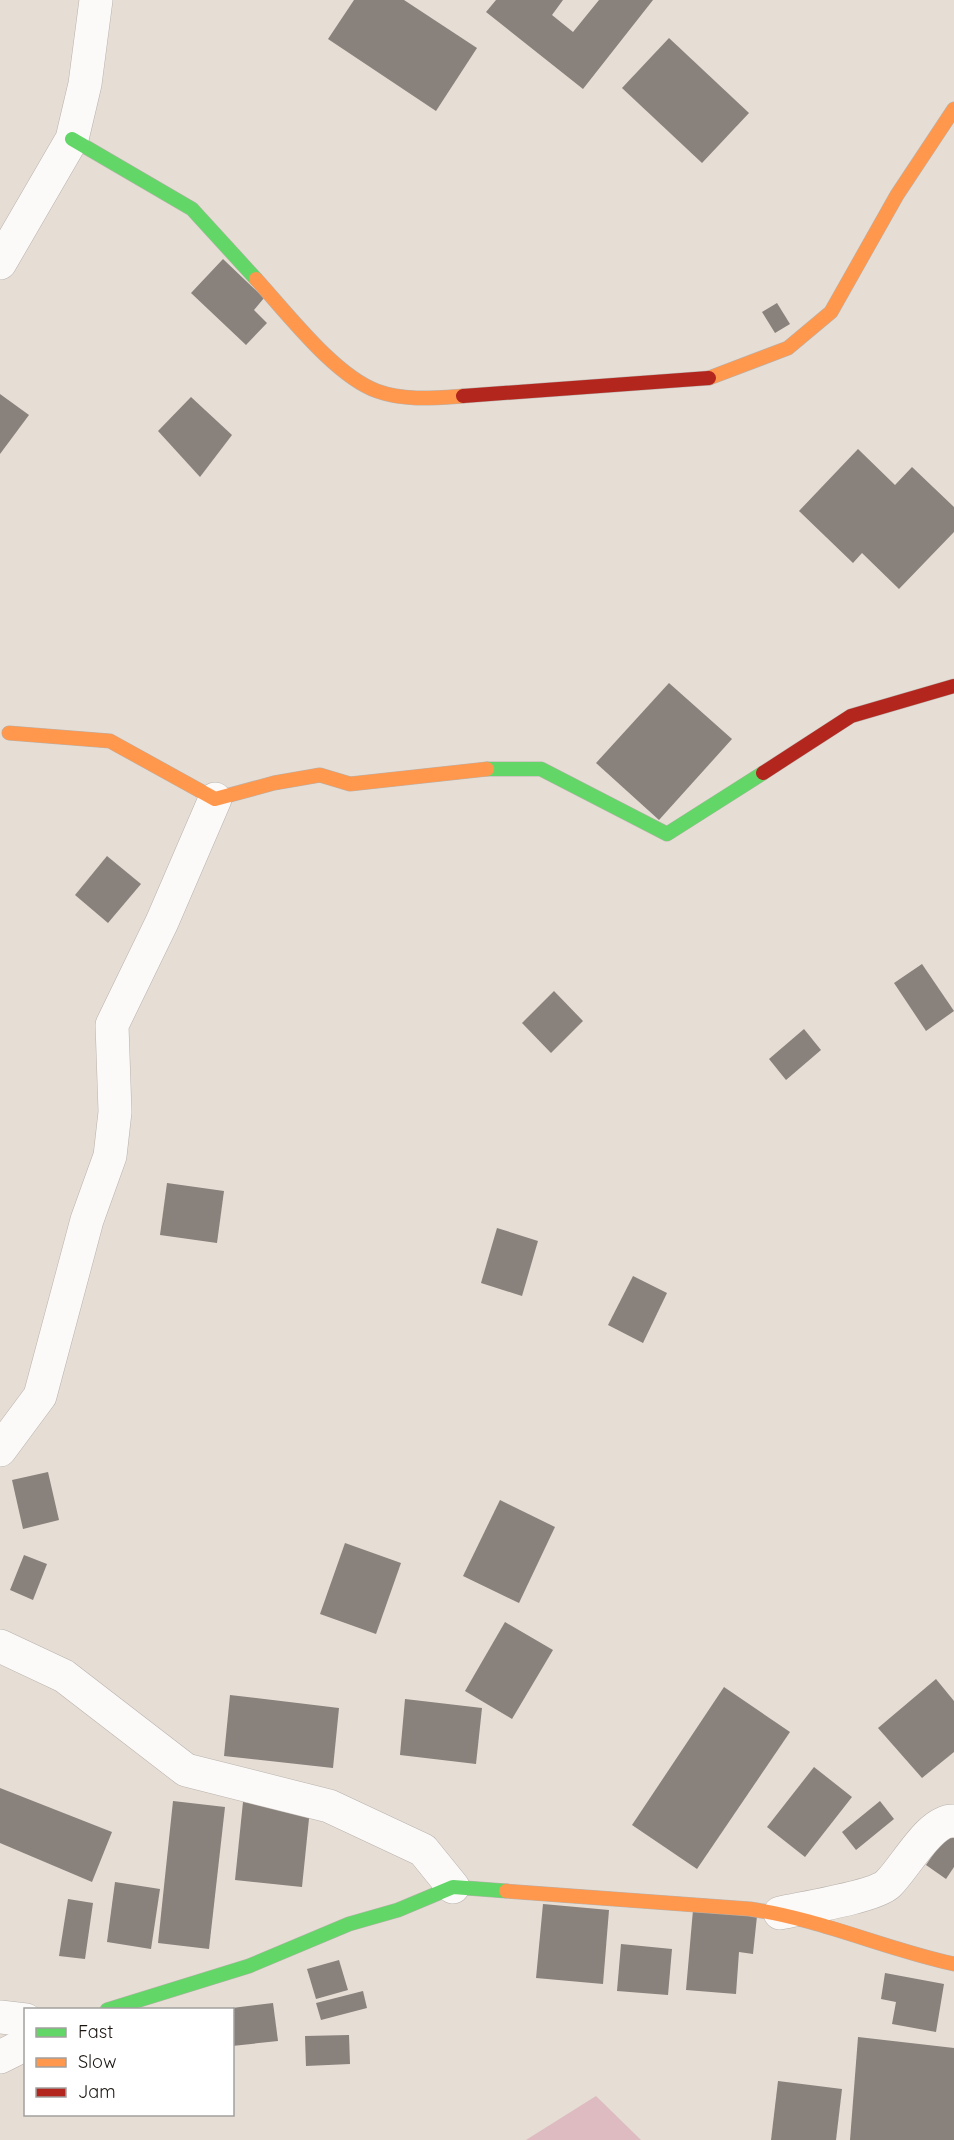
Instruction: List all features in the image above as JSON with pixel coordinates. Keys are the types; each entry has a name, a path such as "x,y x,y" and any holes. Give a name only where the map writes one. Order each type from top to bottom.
{"street":[{"path":"0,262 72,139 86,84 96,0"},
{"path":"72,139 192,209 308,336 350,377 377,391 420,399 712,378 788,348 831,312 897,195 954,109"},
{"path":"9,733 110,741 215,799 274,783 320,776 350,784 472,769 541,769 667,834 851,716 954,686"},
{"path":"0,1450 40,1396 87,1220 110,1156 114,1112 111,1025 162,922 215,799"},
{"path":"0,1646 64,1676 186,1770 329,1806 423,1850 453,1887"},
{"path":"780,1912 860,1895 887,1885 936,1826 954,1821"},
{"path":"112,2008 249,1966 349,1924 398,1910 453,1887 720,1908 756,1907 780,1912 907,1955 954,1964"},
{"path":"0,2017 24,2020"},
{"path":"0,2056 24,2045"}],"shaded area":[{"path":"596,2096 641,2140 526,2140"}],"building":[{"path":"354,0 404,0 477,48 436,111 328,39"},
{"path":"496,0 563,0 552,15 573,32 599,0 653,0 583,89 486,12"},
{"path":"669,38 749,113 702,163 622,88"},
{"path":"223,259 264,298 254,310 267,323 246,345 191,293"},
{"path":"777,303 790,324 775,333 762,312"},
{"path":"0,394 29,415 0,454"},
{"path":"191,397 232,435 200,477 158,431"},
{"path":"858,449 895,485 912,467 954,507 954,532 899,589 862,553 853,563 799,511"},
{"path":"669,683 732,739 659,820 596,763"},
{"path":"107,856 141,884 108,923 75,895"},
{"path":"922,964 954,1011 926,1031 894,983"},
{"path":"554,991 583,1021 551,1053 522,1023"},
{"path":"804,1029 821,1050 786,1080 769,1059"},
{"path":"167,1183 224,1191 217,1243 160,1235"},
{"path":"497,1228 538,1241 522,1296 481,1283"},
{"path":"633,1276 667,1293 643,1343 608,1325"},
{"path":"48,1472 59,1520 23,1529 12,1480"},
{"path":"500,1500 555,1527 519,1603 463,1576"},
{"path":"345,1543 401,1563 376,1634 320,1614"},
{"path":"24,1555 47,1564 33,1600 10,1590"},
{"path":"505,1622 553,1650 512,1719 465,1691"},
{"path":"936,1679 954,1701 954,1752 922,1778 878,1728"},
{"path":"724,1687 790,1732 697,1869 632,1825"},
{"path":"230,1695 339,1708 333,1768 224,1756"},
{"path":"405,1699 482,1708 476,1764 400,1755"},
{"path":"814,1767 852,1797 805,1857 767,1827"},
{"path":"0,1788 112,1832 92,1882 0,1843"},
{"path":"173,1801 225,1807 209,1949 158,1943"},
{"path":"880,1801 894,1819 856,1850 842,1832"},
{"path":"243,1802 310,1809 302,1887 235,1880"},
{"path":"947,1834 954,1838 954,1867 946,1879 926,1865"},
{"path":"115,1882 160,1889 151,1949 107,1942"},
{"path":"68,1899 93,1903 85,1959 59,1956"},
{"path":"543,1904 609,1910 603,1984 536,1978"},
{"path":"693,1910 757,1916 753,1954 739,1952 736,1994 686,1990"},
{"path":"621,1944 672,1949 668,1995 617,1991"},
{"path":"339,1960 348,1990 316,1999 307,1969"},
{"path":"885,1973 944,1984 936,2032 892,2024 896,2002 881,1999"},
{"path":"363,1991 367,2008 321,2020 316,2003"},
{"path":"273,2003 278,2041 234,2046 234,2008 232,2008"},
{"path":"349,2035 350,2064 306,2066 305,2036"},
{"path":"858,2037 954,2048 954,2140 850,2140"},
{"path":"778,2081 842,2089 836,2140 771,2140"}],"traffic: fast":[{"path":"72,139 192,209 256,279"},
{"path":"487,769 541,769 667,834 763,773"},
{"path":"113,2008 249,1966 349,1924 398,1910 453,1887 506,1891"}],"traffic: slow":[{"path":"709,378 788,348 831,312 897,195 954,109"},
{"path":"256,279 328,358 361,383 377,391 398,396 419,398 463,396"},
{"path":"9,733 110,741 215,799 274,783 320,775 350,784 487,769"},
{"path":"506,1891 750,1909 802,1920 954,1964"}],"traffic: jam":[{"path":"463,396 709,378"},
{"path":"763,773 851,716 954,686"}]}
